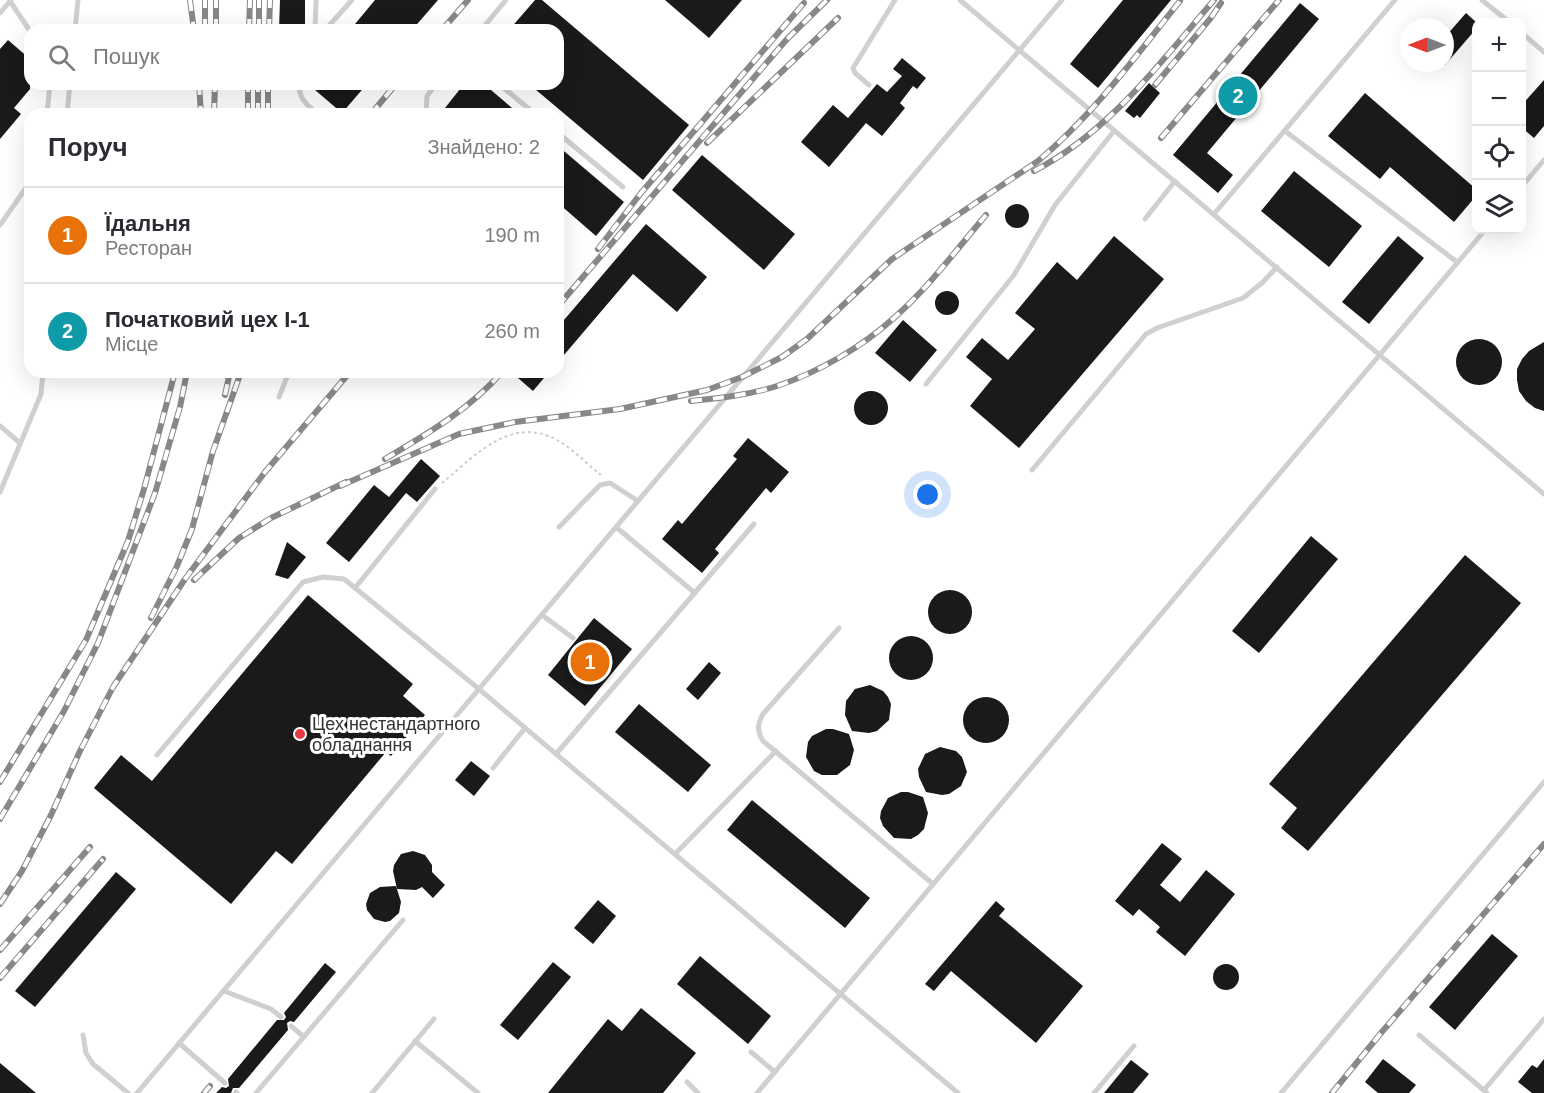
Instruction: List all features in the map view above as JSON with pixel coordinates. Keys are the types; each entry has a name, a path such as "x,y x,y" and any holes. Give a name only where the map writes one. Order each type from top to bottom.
{"lane":[{"path":"76,24 78,0"},
{"path":"315,24 316,0"},
{"path":"330,24 352,0"},
{"path":"487,24 507,0"},
{"path":"868,85 855,73 853,68 895,0"},
{"path":"960,0 1544,494"},
{"path":"137,1093 1062,0"},
{"path":"1214,214 1395,0"},
{"path":"1482,0 1504,18"},
{"path":"0,13 11,1 26,24"},
{"path":"1526,37 1544,52"},
{"path":"48,108 49,90"},
{"path":"68,108 69,90"},
{"path":"299,90 301,98 311,108"},
{"path":"426,108 427,96 432,90"},
{"path":"506,90 528,108"},
{"path":"926,384 1014,275 1055,205 1114,131"},
{"path":"1285,131 1456,262"},
{"path":"564,138 623,187"},
{"path":"1526,180 1544,160"},
{"path":"1145,219 1175,181"},
{"path":"0,225 24,191"},
{"path":"757,1093 1481,234"},
{"path":"1032,471 1146,334 1243,298 1277,267"},
{"path":"0,492 41,394 42,378"},
{"path":"279,398 287,378"},
{"path":"0,426 20,443"},
{"path":"559,527 600,485 610,483 638,501"},
{"path":"356,588 435,489"},
{"path":"556,754 754,524"},
{"path":"616,527 695,592"},
{"path":"157,756 303,582 323,578 344,579 479,689 958,1093"},
{"path":"542,615 573,638"},
{"path":"838,628 763,714 758,723 758,732 763,741 933,884"},
{"path":"493,768 525,728"},
{"path":"675,854 776,751"},
{"path":"1281,1093 1544,782"},
{"path":"256,1093 403,920"},
{"path":"224,991 272,1009 280,1017"},
{"path":"372,1093 434,1019"},
{"path":"1419,1035 1486,1091 1544,1019"},
{"path":"291,1026 304,1037"},
{"path":"83,1035 86,1053 93,1064 128,1093"},
{"path":"415,1041 478,1093"},
{"path":"179,1043 225,1083"},
{"path":"1094,1093 1134,1046"},
{"path":"751,1052 775,1072"},
{"path":"687,1083 698,1093"}],"path":[{"path":"435,489 476,454 513,433 545,435 561,443 610,483"}],"building":[{"path":"280,0 305,0 305,24 279,24"},
{"path":"375,0 438,0 417,24 355,24"},
{"path":"535,0 542,0 689,125 643,180 564,113 564,108 558,108 536,90 564,90 564,24 514,24"},
{"path":"665,0 742,0 709,38"},
{"path":"1123,0 1171,0 1098,88 1070,64"},
{"path":"1300,3 1319,19 1207,153 1233,175 1218,193 1173,155"},
{"path":"1466,13 1472,18 1472,34 1454,55 1454,27"},
{"path":"8,40 24,54 24,90 29,90 14,108 21,114 0,139 0,49"},
{"path":"902,58 926,78 917,89 913,86 900,103 905,108 882,136 866,123 829,167 801,142 833,105 848,118 877,84 887,92 902,76 893,69"},
{"path":"1544,80 1544,126 1534,138 1526,131 1526,100"},
{"path":"1149,83 1160,93 1140,118 1137,115 1134,118 1125,111"},
{"path":"315,90 362,90 346,108 336,108"},
{"path":"459,90 491,90 512,108 445,108"},
{"path":"1365,93 1472,186 1472,201 1454,222 1390,167 1380,179 1328,136"},
{"path":"564,151 624,202 596,236 564,208"},
{"path":"702,155 795,234 764,270 672,190"},
{"path":"1294,171 1362,226 1329,267 1261,211"},
{"path":"1017,204 1026,207 1029,216 1026,225 1017,228 1008,225 1005,216 1008,207"},
{"path":"646,224 707,277 677,312 633,274 564,355 564,320"},
{"path":"1114,236 1164,279 1019,448 970,406 992,379 966,357 982,338 1008,360 1035,329 1015,313 1057,262 1077,280"},
{"path":"1398,236 1424,258 1369,324 1342,302"},
{"path":"947,291 956,294 959,303 956,312 947,315 938,312 935,303 938,294"},
{"path":"903,320 937,350 910,382 875,353"},
{"path":"1479,339 1495,346 1502,362 1495,378 1479,385 1463,378 1456,362 1463,346"},
{"path":"1544,342 1544,411 1526,401 1519,391 1517,369 1529,351"},
{"path":"518,378 544,378 533,391"},
{"path":"871,391 883,396 888,408 883,420 871,425 859,420 854,408 859,396"},
{"path":"748,438 789,472 771,493 766,488 715,549 719,553 702,573 662,539 678,520 682,524 737,459 733,456"},
{"path":"421,459 440,476 417,502 406,493 349,562 326,543 374,485 389,497"},
{"path":"1311,536 1338,559 1259,653 1232,631"},
{"path":"287,542 306,557 288,579 275,575"},
{"path":"1465,555 1521,603 1308,851 1281,828 1297,808 1269,784"},
{"path":"950,590 959,591 966,596 971,603 971,621 966,628 959,633 950,634 941,633 934,628 929,621 928,612 929,603 934,596 941,591"},
{"name":"Цех нестандартного обладнання","path":"308,595 413,684 403,696 425,715 391,756 386,752 292,864 276,851 231,904 94,788 121,755 152,781"},
{"path":"594,618 632,649 585,706 548,675"},
{"path":"911,636 920,637 927,642 932,649 932,667 927,674 920,679 911,680 902,679 895,674 890,667 889,658 890,649 895,642 902,637"},
{"path":"709,662 721,673 698,700 686,689"},
{"path":"870,685 883,691 888,697 891,704 889,720 877,731 869,733 852,731 845,715 846,701 855,689"},
{"path":"986,697 1002,704 1009,720 1002,736 986,743 970,736 963,720 970,704"},
{"path":"639,704 711,765 688,792 615,732"},
{"path":"826,729 849,734 854,750 850,765 837,775 822,775 814,771 806,757 808,742 812,736"},
{"path":"940,747 956,751 962,757 967,772 961,786 949,794 942,795 926,792 918,769 925,754"},
{"path":"471,761 490,776 474,796 455,780"},
{"path":"901,792 923,797 928,813 924,829 911,839 894,838 883,826 880,818 888,798"},
{"path":"752,800 870,898 845,928 727,830"},
{"path":"1162,843 1182,859 1160,885 1180,902 1206,870 1235,894 1185,956 1156,932 1160,927 1139,909 1133,916 1115,901"},
{"path":"413,851 425,855 432,865 432,872 445,885 433,898 422,887 416,890 397,889 394,865 401,854"},
{"path":"116,872 136,889 35,1007 15,991"},
{"path":"396,886 401,902 399,913 390,921 374,919 367,910 366,904 370,893 380,887"},
{"path":"598,900 616,916 593,944 574,928"},
{"path":"996,901 1005,909 999,916 1083,986 1036,1043 951,971 934,991 925,984"},
{"path":"1492,934 1518,956 1455,1030 1429,1007"},
{"path":"700,956 771,1016 748,1044 677,984"},
{"path":"553,962 571,977 518,1040 500,1025"},
{"path":"325,963 336,972 294,1022 287,1023 288,1030 239,1088 233,1088 231,1093 216,1093 222,1087 229,1086 228,1079 277,1020 284,1020 286,1017 284,1013"},
{"path":"1226,964 1235,968 1239,977 1235,986 1226,990 1217,986 1213,977 1217,968"},
{"path":"641,1008 696,1053 663,1093 548,1093 608,1019 622,1031"},
{"path":"1383,1059 1416,1085 1409,1093 1378,1093 1365,1082"},
{"path":"1544,1059 1544,1093 1532,1093 1518,1082 1532,1065 1537,1068"},
{"path":"1131,1060 1149,1074 1133,1093 1104,1093"},
{"path":"0,1063 36,1093 0,1093"}],"railway":[{"path":"190,0 193,24"},
{"path":"205,0 205,24"},
{"path":"216,0 216,24"},
{"path":"249,24 250,0"},
{"path":"259,0 259,24"},
{"path":"269,24 270,0"},
{"path":"447,24 468,0"},
{"path":"564,299 787,39 827,0"},
{"path":"1034,171 1061,155 1109,117 1153,71 1214,0"},
{"path":"1161,138 1279,0"},
{"path":"340,486 459,434 515,422 620,409 707,390 742,377 782,357 807,339 892,259 1038,161 1095,105 1180,1"},
{"path":"598,249 641,193 804,3"},
{"path":"1155,85 1221,3"},
{"path":"707,143 838,18"},
{"path":"199,90 201,108"},
{"path":"214,108 215,90"},
{"path":"248,90 248,108"},
{"path":"258,90 258,108"},
{"path":"268,90 268,108"},
{"path":"376,108 391,90"},
{"path":"691,401 745,394 777,386 809,374 839,358 882,328 907,305 931,281 986,215"},
{"path":"0,782 86,640 128,541 173,378"},
{"path":"0,819 64,711 98,643 155,493 180,407 186,378"},
{"path":"225,395 229,378"},
{"path":"151,618 177,566 192,529 213,451 239,378"},
{"path":"0,904 22,871 113,687 185,579 265,472 345,378"},
{"path":"385,459 462,410 496,378"},
{"path":"194,580 239,538 271,518 346,482"},
{"path":"1332,1093 1544,844"},
{"path":"0,950 90,847"},
{"path":"0,978 103,859"},
{"path":"204,1093 210,1086"}],"place":[{"name":"Початковий цех І-1","path":"1238,96"},
{"name":"Їдальня","path":"590,662"},
{"name":"Цех нестандартного обладнання","path":"300,734"}]}
